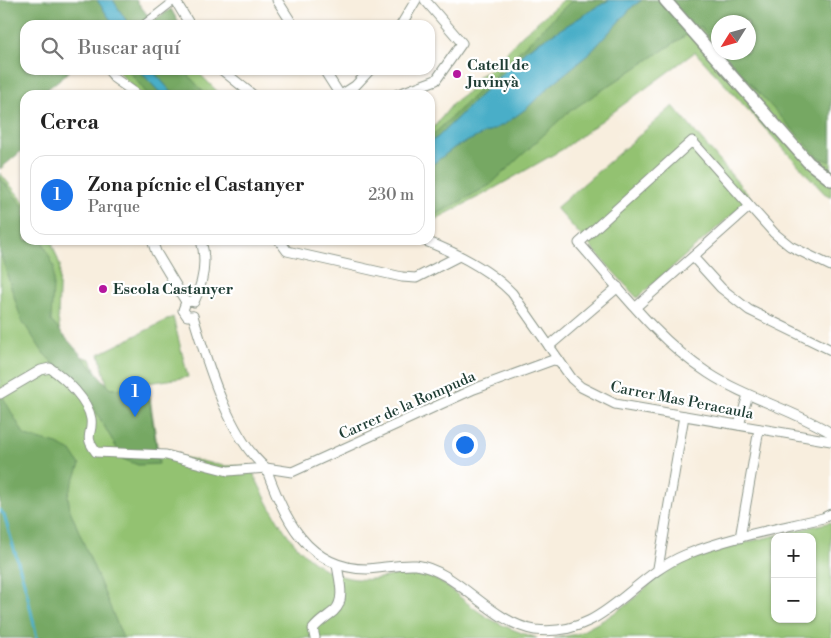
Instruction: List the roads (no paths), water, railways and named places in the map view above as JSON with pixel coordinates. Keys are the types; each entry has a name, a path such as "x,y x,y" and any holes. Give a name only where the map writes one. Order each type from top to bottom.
{"street":[{"path":"277,0 291,20"},
{"path":"404,20 416,0"},
{"path":"409,90 436,80 462,43 424,0"},
{"path":"665,0 808,162 831,180"},
{"path":"149,20 174,1 187,20"},
{"path":"111,75 124,90"},
{"path":"228,75 247,90"},
{"path":"327,75 338,90"},
{"path":"349,90 365,75"},
{"path":"114,78 131,90"},
{"path":"831,266 790,246 774,234 692,141 579,243 636,307 691,361 708,373 748,395 831,433"},
{"path":"636,307 749,207"},
{"name":"Carrer Mas Peracaula","path":"435,244 451,250 484,269 502,283 512,293 572,379 598,397 615,404 831,441"},
{"path":"154,245 156,252 198,311 193,316 215,385 242,439 254,458 266,468 292,526 314,552 337,565 366,569 416,565 432,570 516,624 534,630 551,631 588,624 607,613 658,568 685,555 740,538 823,518 831,514"},
{"path":"190,302 202,286 203,245"},
{"path":"283,245 288,251 402,277 416,278 459,256"},
{"path":"693,257 721,288 742,305 766,319 831,350"},
{"path":"549,346 618,288"},
{"name":"Carrer de la Rompuda","path":"0,394 41,370 50,368 61,376 88,408 92,422 88,435 90,444 96,452 166,456 228,471 266,468 292,472 474,389 553,360 559,361"},
{"path":"739,425 748,395"},
{"path":"658,568 684,416"},
{"path":"740,538 759,429"},
{"path":"314,638 313,629 336,610 340,603 341,591 337,565"}],"water":[{"path":"97,0 113,0 126,20 111,20"},
{"path":"609,0 642,0 633,6 590,53 551,85 527,108 505,124 455,147 435,162 435,139 526,50"},
{"path":"144,75 156,75 170,90 157,90"}],"waterway":[{"path":"0,510 4,515 26,589 37,638"}],"place":[{"name":"Catell de Juvinyà","path":"457,74"},
{"name":"Escola Castanyer","path":"103,289"},
{"name":"Zona pícnic el Castanyer","path":"135,417"}]}
